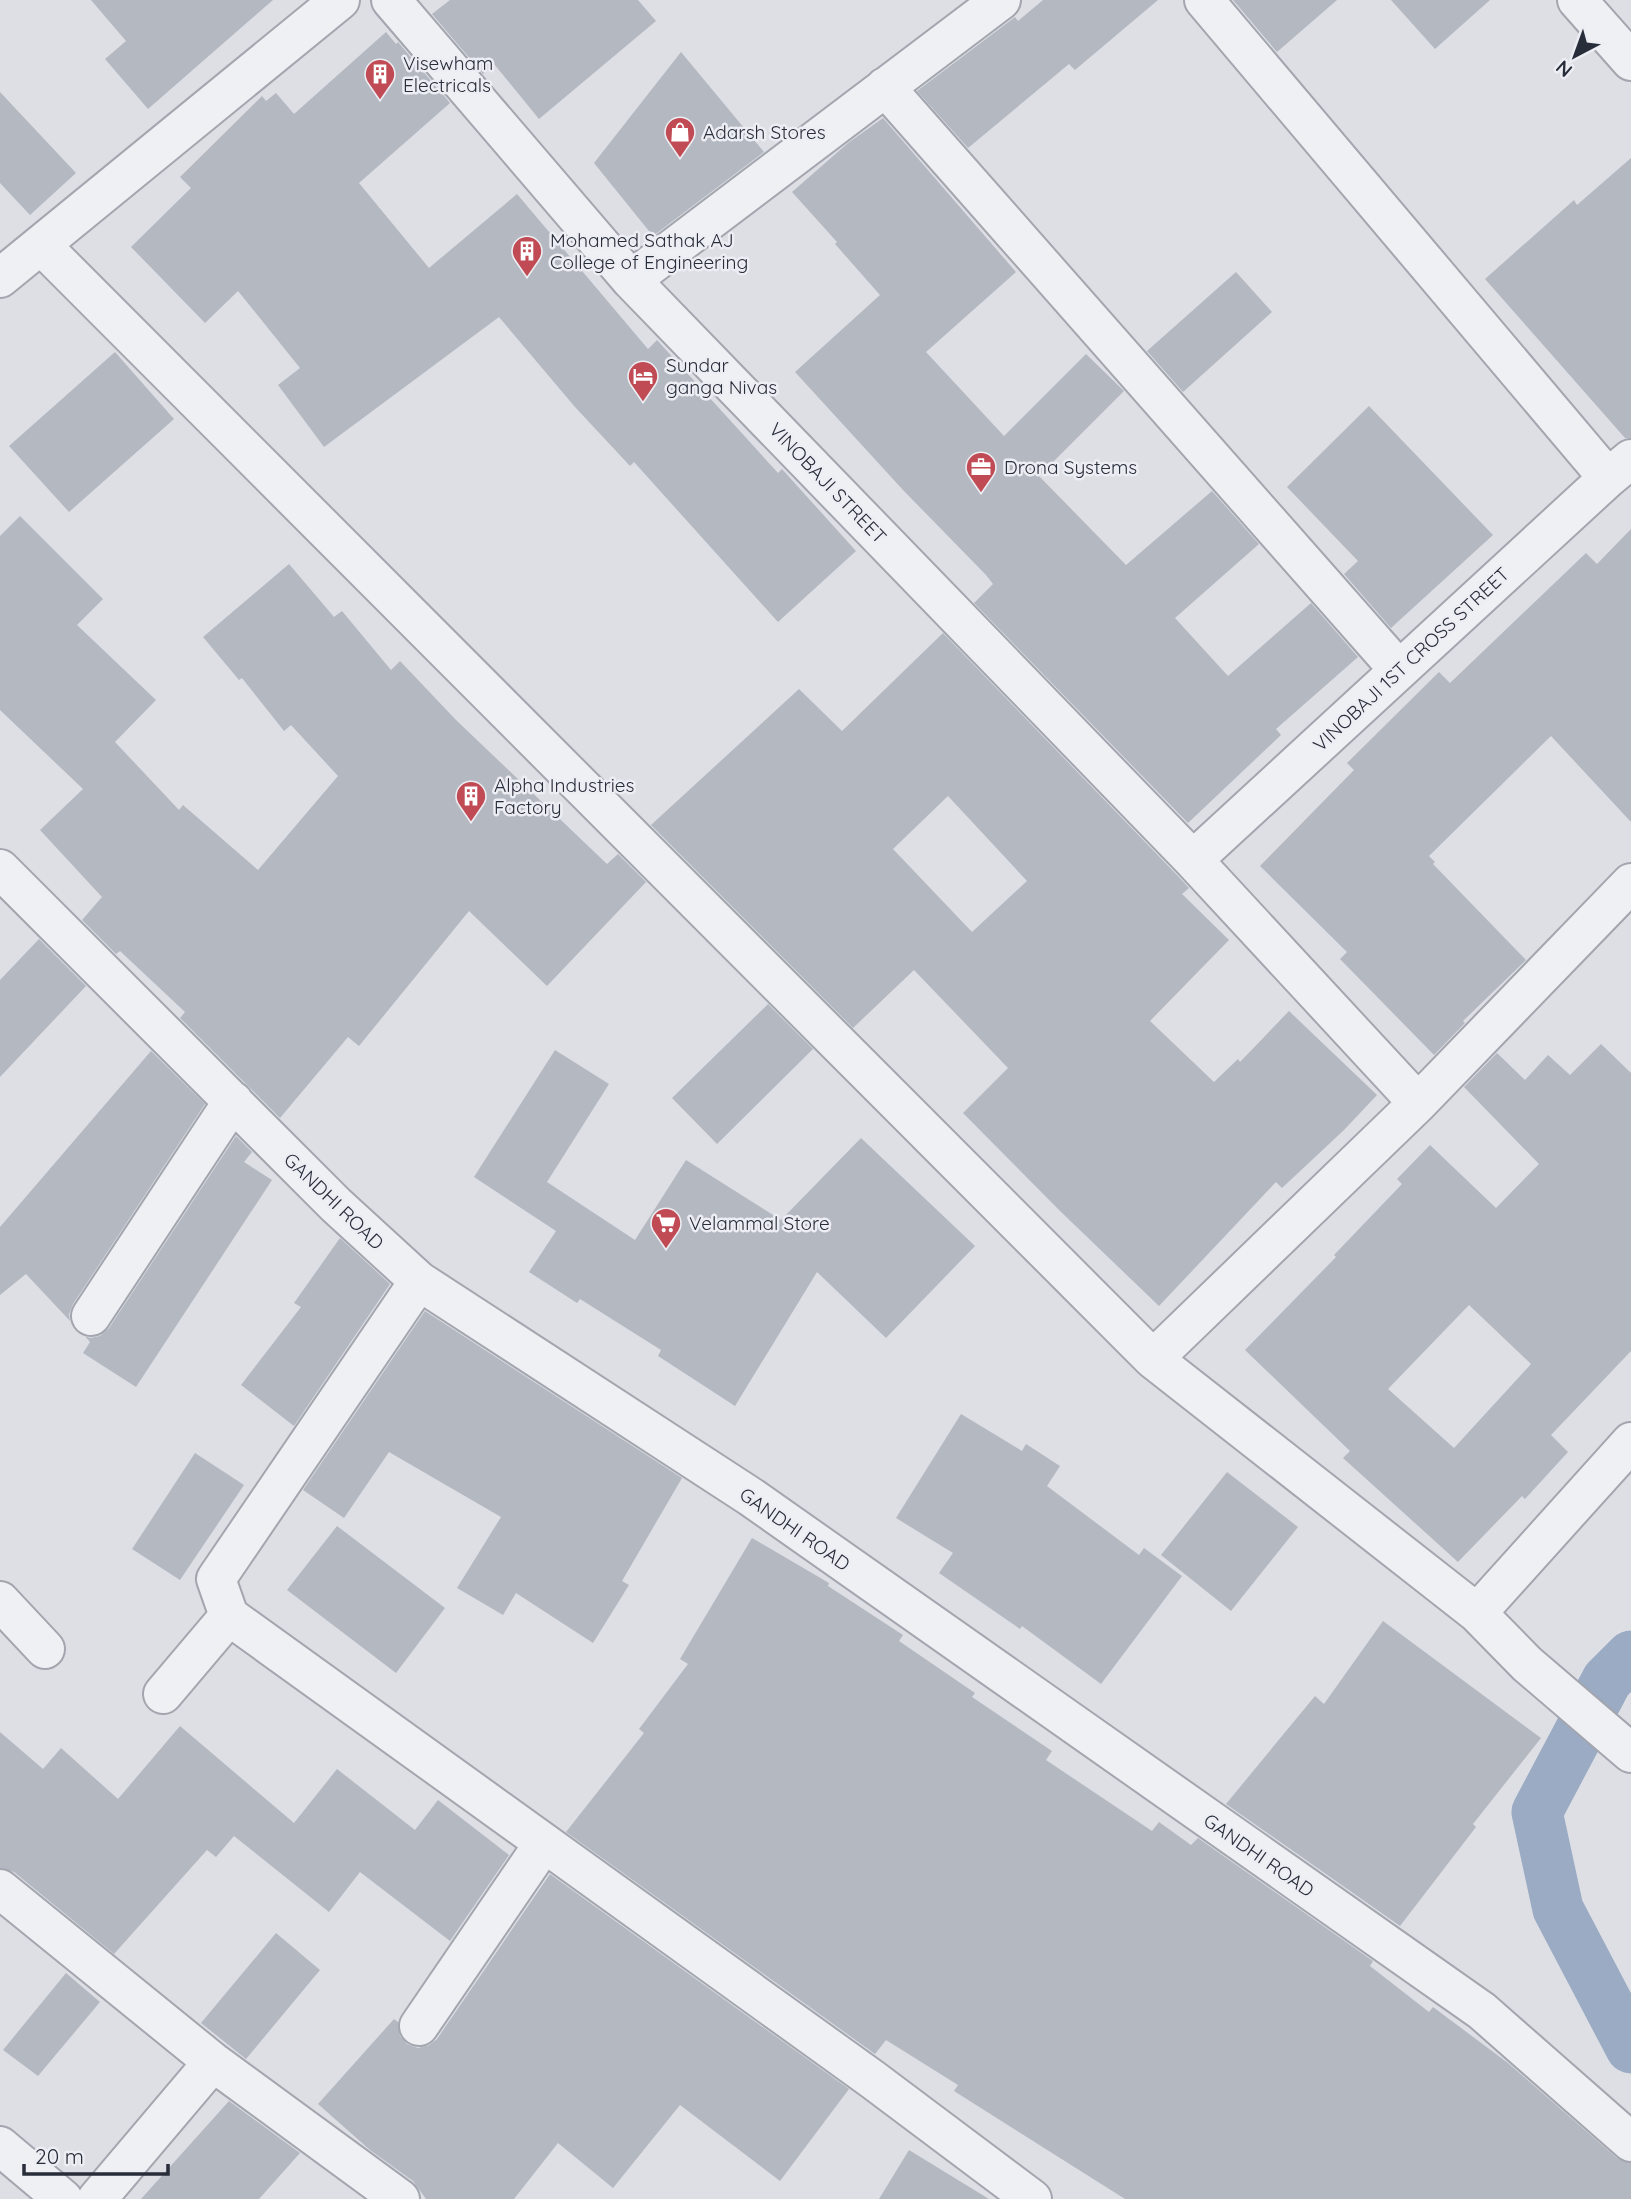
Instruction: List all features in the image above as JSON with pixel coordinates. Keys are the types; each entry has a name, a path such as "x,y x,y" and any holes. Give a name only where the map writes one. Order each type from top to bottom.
{"street":[{"path":"0,278 340,0"},
{"name":"VINOBAJI STREET","path":"391,0 631,280 1193,860 1418,1103"},
{"path":"631,280 1001,0"},
{"path":"1204,0 1619,468"},
{"path":"1577,0 1631,61"},
{"path":"885,87 1399,670"},
{"path":"40,245 1153,1359 1477,1612 1528,1664 1631,1753"},
{"name":"VINOBAJI 1ST CROSS STREET","path":"1193,860 1619,468"},
{"name":"GANDHI ROAD","path":"0,869 336,1205 419,1281 751,1497 1482,2011 1631,2142"},
{"path":"1153,1359 1418,1103 1631,883"},
{"path":"91,1315 233,1101"},
{"path":"419,1281 216,1579 229,1616 872,2078 1031,2199"},
{"path":"1477,1612 1631,1442"},
{"path":"0,1601 45,1649"},
{"path":"163,1694 229,1616"},
{"path":"419,2026 544,1843"},
{"path":"0,1889 213,2062 400,2199"},
{"path":"97,2199 213,2062"},
{"path":"0,2146 63,2199"}],"building":[{"path":"91,0 273,0 148,109 105,59 126,41"},
{"path":"450,0 638,0 656,21 539,119 494,64 483,74 432,14"},
{"path":"1043,0 1158,0 1075,70 1069,64 968,148 917,91 1015,17 1018,21"},
{"path":"1233,0 1337,0 1277,52"},
{"path":"1391,0 1490,0 1435,49"},
{"path":"386,32 396,44 398,42 450,103 359,183 429,268 517,194 648,349 657,340 778,473 782,469 856,551 778,622 634,462 630,466 575,407 499,317 324,447 278,385 300,368 238,291 205,323 131,247 191,188 180,177 262,96 266,101 276,93 294,114"},
{"name":"Adarsh Stores","path":"681,52 764,152 653,236 594,163"},
{"path":"0,92 76,173 30,215 0,183"},
{"path":"883,118 1016,272 926,352 1004,436 1086,354 1124,391 1039,476 1126,565 1212,491 1259,544 1175,618 1228,676 1311,603 1358,657 1276,729 1281,735 1188,823 974,603 993,584 795,372 880,295 792,192 848,143"},
{"path":"1631,158 1631,438 1625,438 1485,279 1574,200 1577,205"},
{"path":"1236,272 1272,312 1183,392 1147,351"},
{"path":"115,352 174,419 69,512 9,446"},
{"path":"1369,406 1493,535 1391,628 1344,574 1358,561 1287,487"},
{"path":"20,516 103,599 77,625 156,700 115,742 179,810 183,805 258,870 338,776 291,725 284,731 242,678 239,680 203,637 289,564 334,617 342,611 391,670 400,661 456,720 607,864 618,854 646,882 547,986 469,911 359,1046 348,1037 280,1118 180,1018 185,1012 120,951 116,954 82,920 102,897 40,830 83,789 0,710 0,536"},
{"path":"1631,529 1631,822 1551,736 1429,856 1435,862 1433,864 1526,960 1463,1021 1465,1023 1434,1055 1340,959 1347,952 1260,866 1354,770 1347,763 1439,672 1450,683 1586,553 1597,564"},
{"path":"943,633 1177,875 1189,888 1182,894 1229,940 1150,1021 1214,1082 1238,1059 1240,1062 1289,1011 1377,1095 1282,1188 1276,1182 1159,1306 963,1113 1008,1068 914,970 853,1028 651,825 799,689 842,731","holes":["948,796 1027,881 972,932 893,849"]},
{"path":"39,939 86,986 0,1077 0,980"},
{"path":"768,1004 813,1049 717,1144 672,1098"},
{"path":"1601,1044 1631,1073 1631,1351 1551,1435 1568,1452 1525,1499 1522,1496 1458,1562 1343,1458 1350,1451 1245,1350 1336,1257 1334,1255 1402,1184 1397,1179 1430,1145 1496,1208 1539,1164 1464,1087 1497,1053 1525,1080 1548,1055 1570,1075","holes":["1469,1305 1531,1364 1454,1448 1388,1389"]},
{"path":"555,1050 609,1084 547,1182 635,1240 686,1160 781,1220 861,1138 975,1246 886,1338 817,1272 735,1406 658,1356 661,1350 580,1299 577,1303 529,1272 556,1231 474,1177"},
{"path":"151,1051 205,1104 73,1304 69,1314 70,1321 26,1274 0,1295 0,1227"},
{"path":"236,1136 252,1152 244,1162 272,1180 136,1387 83,1353 90,1342 85,1336 100,1336 109,1328"},
{"path":"340,1238 390,1284 294,1426 241,1385 301,1307 294,1303"},
{"path":"425,1311 682,1478 622,1581 629,1585 593,1643 516,1593 503,1615 457,1588 501,1517 389,1452 344,1518 303,1490"},
{"path":"961,1414 1022,1451 1026,1444 1060,1466 1047,1486 1139,1555 1144,1548 1182,1576 1101,1684 1022,1626 1020,1629 939,1573 953,1553 896,1518"},
{"path":"195,1453 244,1485 180,1580 132,1549"},
{"path":"1227,1472 1298,1527 1231,1611 1161,1555"},
{"path":"337,1526 445,1608 396,1673 287,1590"},
{"path":"752,1538 829,1583 828,1586 903,1635 899,1641 975,1693 972,1697 1052,1751 1046,1760 1152,1831 1159,1822 1191,1845 1198,1838 1373,1961 1370,1966 1429,2012 1433,2007 1508,2063 1617,2158 1631,2163 1631,2199 1125,2199 954,2091 958,2085 886,2040 875,2054 566,1832 644,1733 639,1729 688,1664 680,1659"},
{"path":"1383,1621 1541,1738 1473,1824 1476,1827 1400,1926 1226,1804 1315,1696 1324,1704"},
{"path":"180,1726 294,1823 337,1769 415,1830 438,1800 509,1855 450,1941 360,1872 329,1912 234,1836 216,1857 207,1850 114,1954 14,1872 0,1868 0,1732 43,1769 61,1748 118,1799"},
{"path":"550,1874 849,2089 780,2181 680,2105 613,2188 558,2143 514,2199 426,2199 413,2181 370,2150 318,2104 394,2019 398,2022 400,2036 407,2044 418,2048 437,2039"},
{"path":"276,1933 320,1970 246,2059 201,2023"},
{"path":"66,1973 100,2002 38,2076 3,2050"},
{"path":"229,2101 300,2153 259,2199 141,2199"},
{"path":"909,2150 989,2199 879,2199"}],"waterway":[{"path":"1631,1656 1607,1680 1537,1812 1558,1909 1631,2048"}],"place":[{"name":"Visewham Electricals","path":"380,101"},
{"name":"Adarsh Stores","path":"680,159"},
{"name":"Mohamed Sathak AJ College of Engineering","path":"527,278"},
{"name":"Sundar ganga Nivas","path":"643,403"},
{"name":"Drona Systems","path":"981,494"},
{"name":"Alpha Industries Factory","path":"471,823"},
{"name":"Velammal Store","path":"666,1250"}]}
